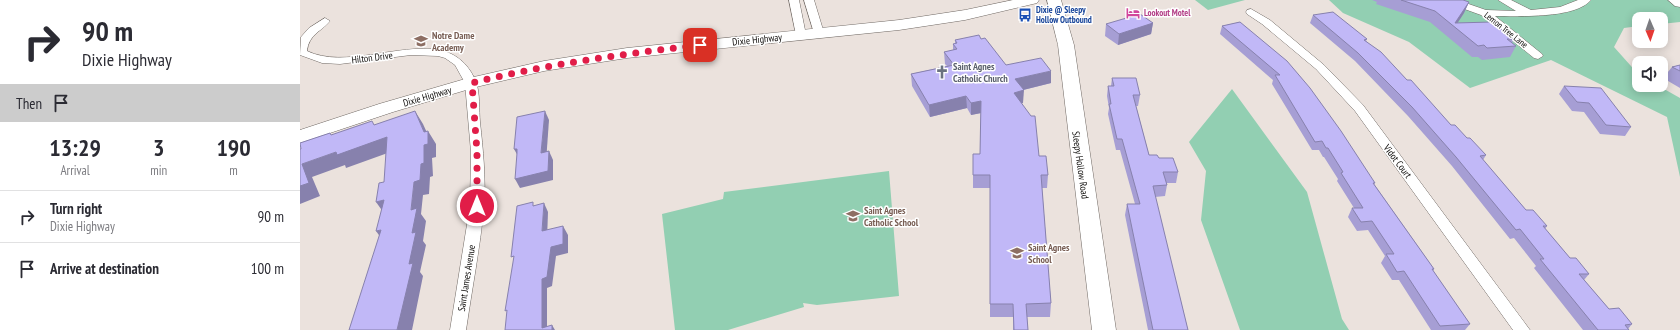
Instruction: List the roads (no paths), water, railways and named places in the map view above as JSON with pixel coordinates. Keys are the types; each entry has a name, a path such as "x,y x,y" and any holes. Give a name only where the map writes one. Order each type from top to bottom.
{"main road":[{"name":"Dixie Highway","path":"300,137 386,108 472,83 544,66 609,56 899,25 956,17 1031,0"},
{"name":"Sleepy Hollow Road","path":"1054,0 1066,45 1104,330"},
{"path":"1674,0 1680,3"}],"street":[{"path":"794,0 801,35"},
{"path":"809,0 819,33"},
{"name":"Lemon Tree Lane","path":"1448,0 1485,13 1538,56"},
{"path":"1503,0 1530,14"},
{"path":"1485,13 1545,13 1567,9 1586,0"},
{"name":"Vidot Court","path":"1251,12 1266,22 1320,67 1355,104 1522,330"},
{"name":"Hilton Drive","path":"325,21 305,37 302,44 302,52 322,60 340,60 411,52 439,53 449,56 459,63 472,83"},
{"name":"Saint James Avenue","path":"458,330 477,206 477,152 472,83"}],"place":[{"name":"Lookout Motel","path":"1133,13"},
{"name":"Dixie @ Sleepy Hollow Outbound","path":"1025,15"},
{"name":"Notre Dame Academy","path":"421,41"},
{"name":"Saint Agnes Catholic Church","path":"942,72"},
{"name":"Saint Agnes Catholic School","path":"853,216"},
{"name":"Saint Agnes School","path":"1017,253"}]}
